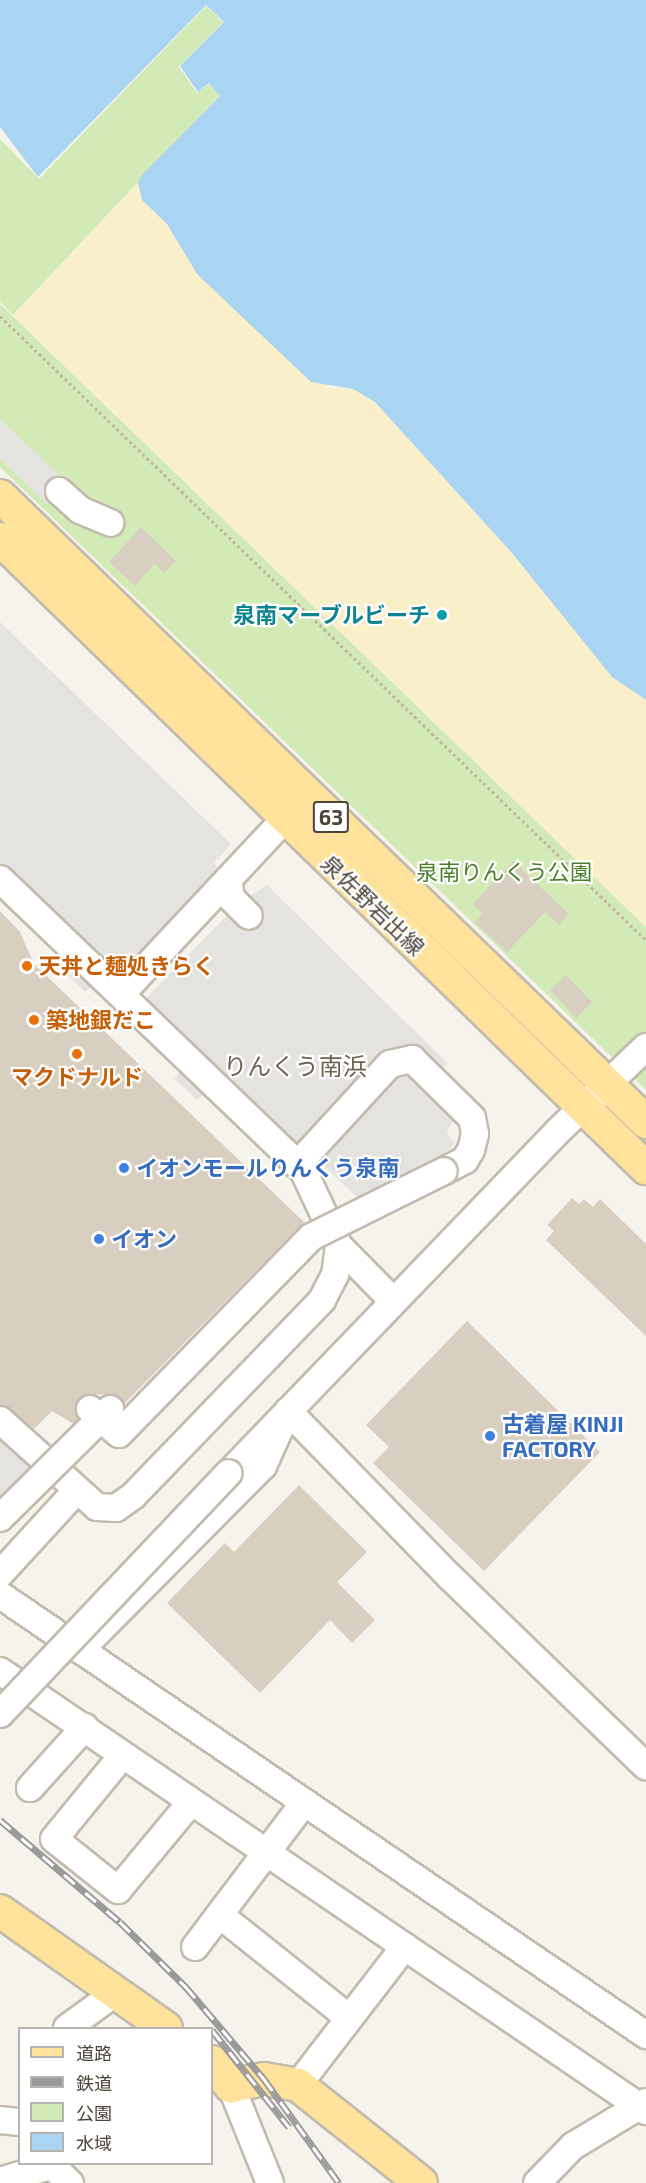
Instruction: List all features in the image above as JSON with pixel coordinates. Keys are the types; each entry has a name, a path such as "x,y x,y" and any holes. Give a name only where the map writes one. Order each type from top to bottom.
{"main road":[{"name":"泉佐野岩出線","path":"0,496 646,1122"},
{"name":"泉佐野岩出線","path":"0,539 646,1168"},
{"path":"0,1911 165,2027"},
{"path":"221,2074 298,2085 421,2183"}],"street":[{"path":"62,489 112,519"},
{"path":"122,993 229,884 285,819"},
{"path":"0,879 122,993 297,1164 339,1246 392,1300"},
{"path":"229,884 231,898 249,916"},
{"path":"0,1714 392,1300 582,1107 646,1047"},
{"path":"0,1518 100,1409 119,1434 311,1237 465,1160 471,1150 475,1134 472,1118 412,1059 390,1064 297,1164"},
{"path":"0,1420 75,1491 97,1507 116,1508 133,1496 322,1300 335,1275 339,1246"},
{"path":"80,1650 263,1466 288,1412"},
{"path":"288,1412 451,1578 646,1766"},
{"path":"0,1574 75,1491"},
{"path":"0,1595 646,2035"},
{"path":"0,1671 85,1727 122,1756 644,2106 573,2146 537,2183"},
{"path":"30,1788 85,1727"},
{"path":"122,1756 54,1839 118,1890 191,1802"},
{"path":"195,1947 304,1803"},
{"path":"220,1915 349,2018"},
{"path":"298,2085 405,1946"},
{"path":"68,2027 116,1992"},
{"path":"221,2074 270,2183"},
{"path":"0,2120 18,2122"},
{"path":"0,2181 50,2165 70,2183"}],"path":[{"path":"0,316 646,940"}],"green space":[{"path":"206,6 223,22 179,67 197,93 209,84 220,95 13,315 0,302 0,139 39,179"},
{"name":"泉南りんくう公園","path":"0,304 646,927 646,1090 0,467"}],"sand":[{"name":"泉南マーブルビーチ","path":"138,183 142,200 167,224 197,274 329,389 353,389 375,402 512,553 612,677 646,700 646,927 13,316"}],"shaded area":[{"path":"0,419 67,483 47,504 0,459"},
{"path":"0,622 231,844 214,863 222,872 108,991 97,981 85,992 69,976 79,966 71,957 59,968 50,958 60,949 0,891"},
{"path":"267,885 447,1063 436,1079 456,1119 446,1131 455,1143 443,1157 358,1198 320,1162 305,1174 206,1092 197,1100 174,1078 182,1070 128,1017 237,905"},
{"path":"0,1407 50,1454 0,1502"}],"water":[{"path":"0,0 646,0 646,700 612,677 512,553 375,402 353,389 311,382 197,274 167,224 142,200 138,183 143,174 220,96 209,83 198,92 180,66 224,22 206,5 38,177 0,127"}],"building":[{"path":"141,527 176,561 164,573 155,563 135,586 109,562"},
{"path":"513,861 569,914 559,925 545,912 507,952 475,922 483,914 473,904"},
{"name":"イオンモールりんくう泉南","path":"0,911 20,932 34,964 304,1222 124,1404 113,1394 86,1395 75,1406 79,1419 74,1424 52,1411 33,1430 0,1405"},
{"path":"566,975 592,1002 576,1018 550,990"},
{"path":"572,1198 579,1204 584,1199 593,1207 600,1199 646,1244 646,1336 546,1240 554,1231 547,1225"},
{"path":"467,1321 600,1452 484,1571 373,1463 389,1447 366,1425"},
{"path":"299,1485 367,1552 337,1582 375,1620 352,1643 330,1620 260,1693 167,1603 225,1543 234,1552"}],"railway":[{"path":"0,1820 120,1922 186,1987 264,2079 339,2183"},
{"path":"213,2031 289,2127"}],"place":[{"name":"泉南マーブルビーチ","path":"442,615"},
{"name":"天丼と麺処きらく","path":"27,966"},
{"name":"築地銀だこ","path":"34,1020"},
{"name":"マクドナルド","path":"77,1054"},
{"name":"イオンモールりんくう泉南","path":"124,1168"},
{"name":"イオン","path":"99,1239"},
{"name":"古着屋 KINJI FACTORY","path":"490,1436"}],"district":[{"name":"りんくう南浜","path":"295,1066"}]}
